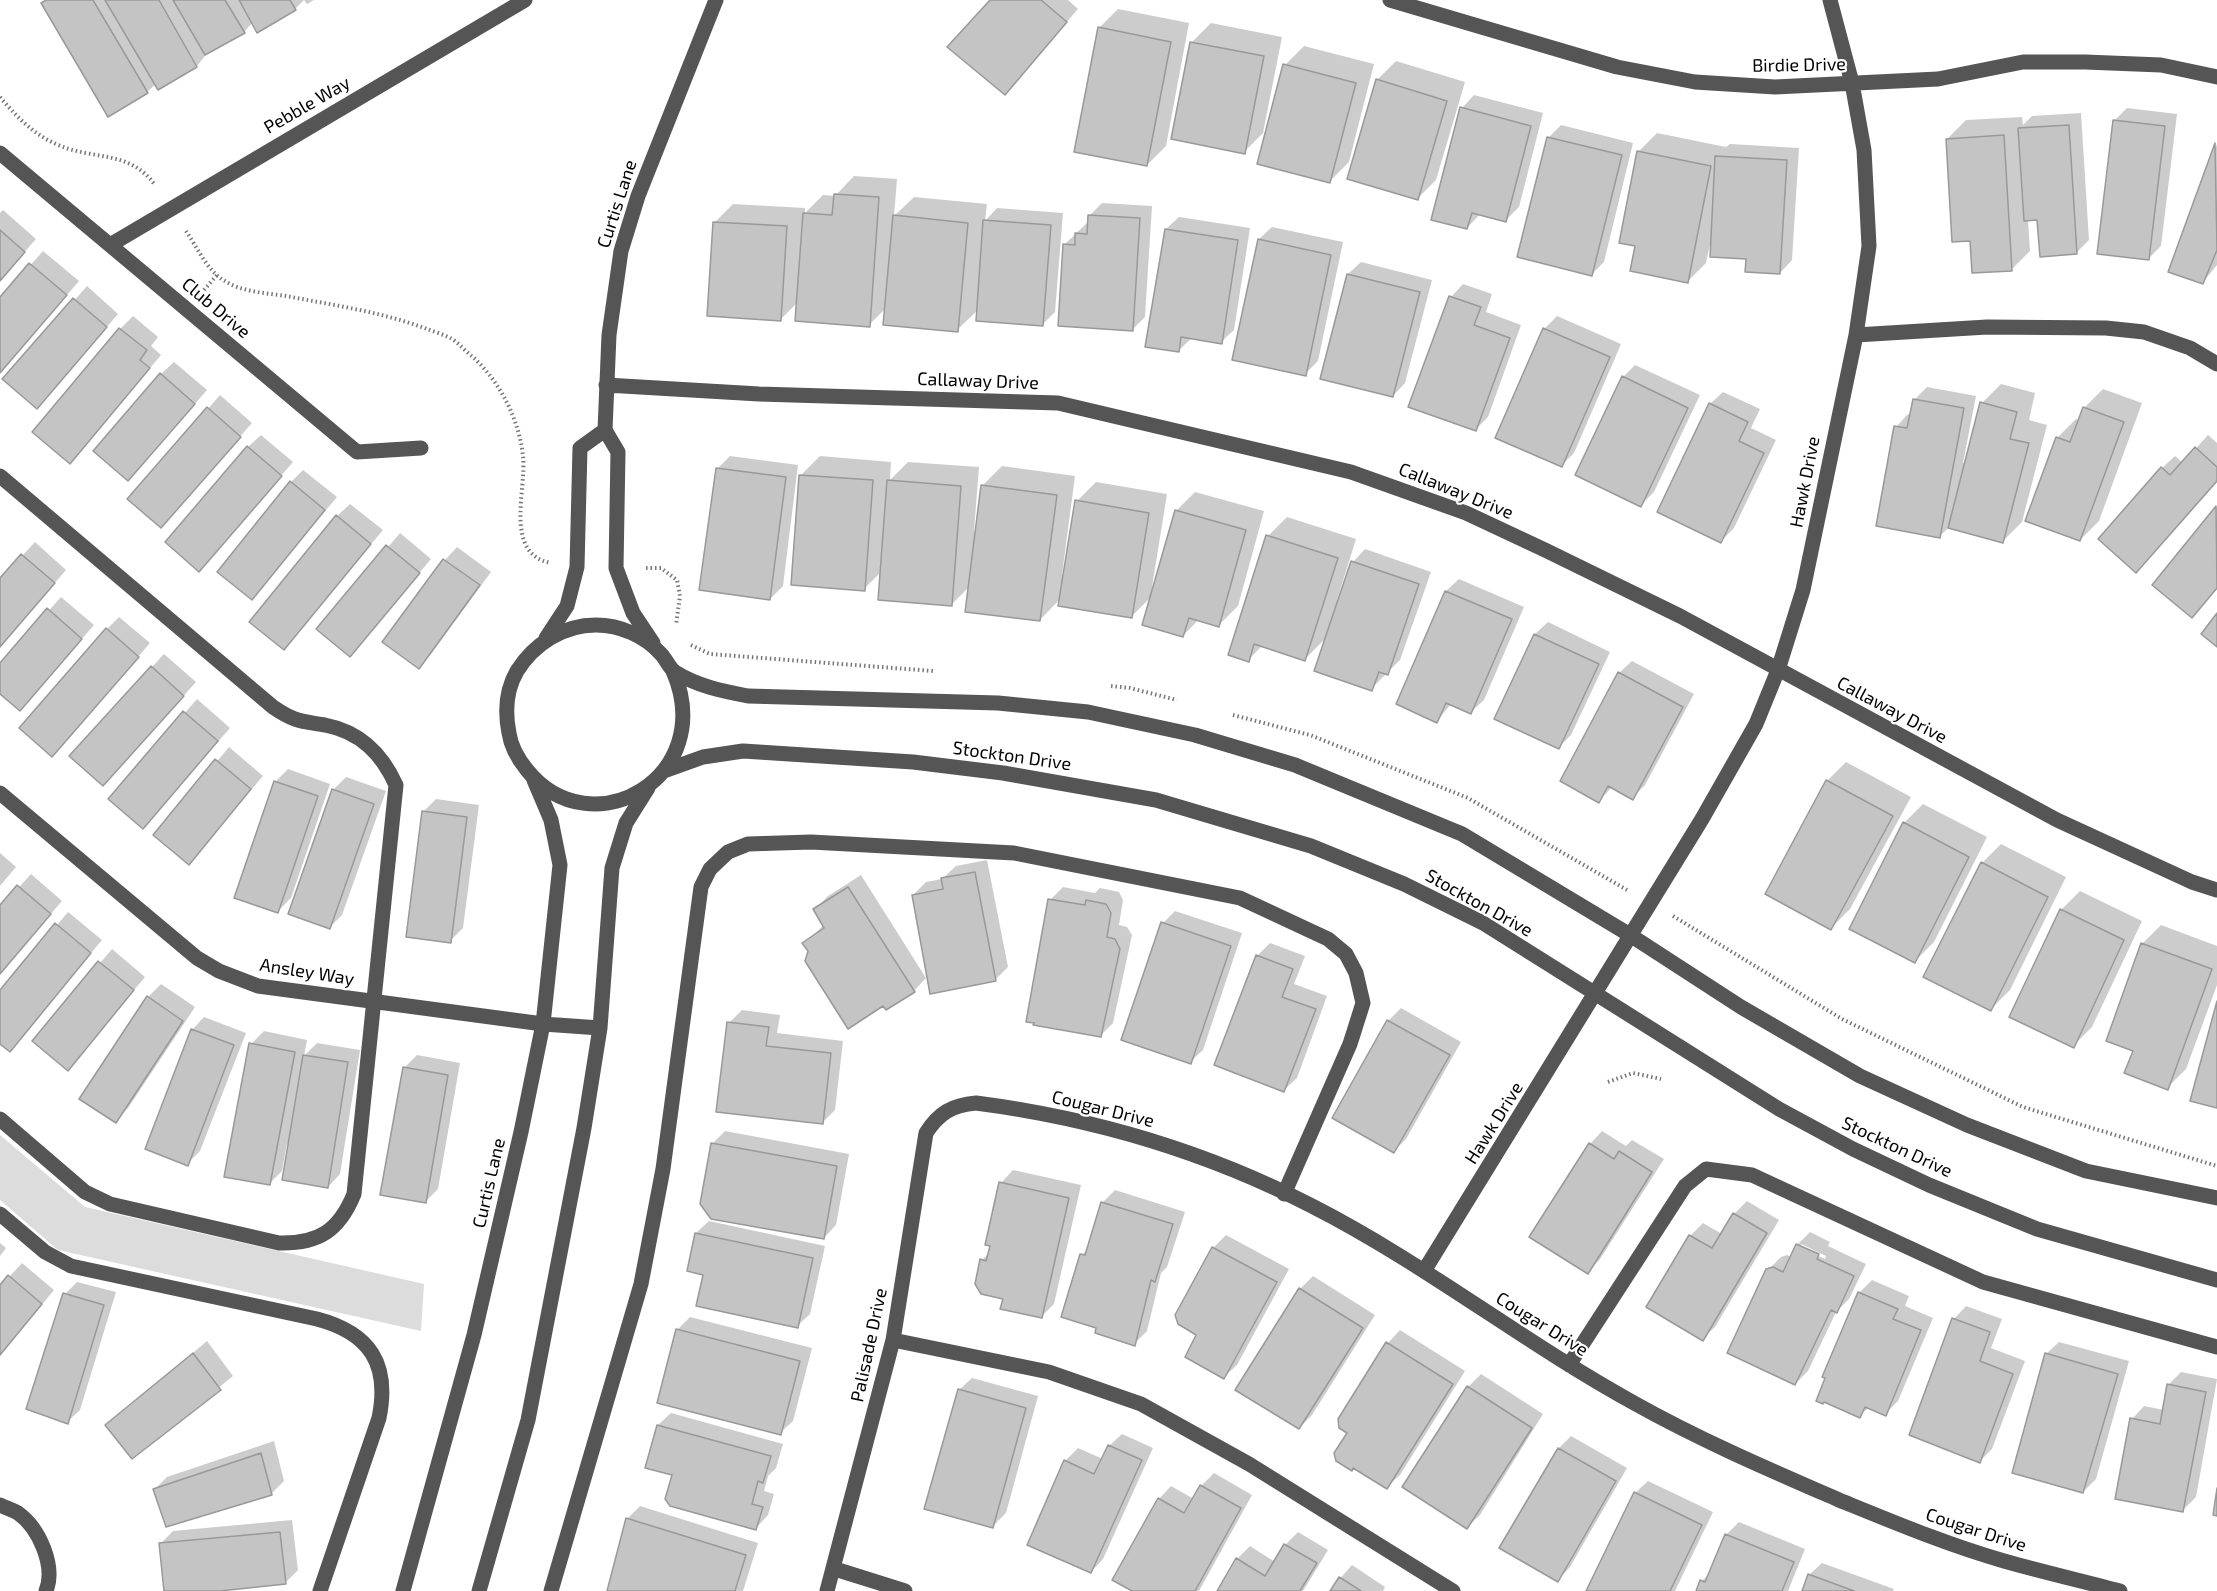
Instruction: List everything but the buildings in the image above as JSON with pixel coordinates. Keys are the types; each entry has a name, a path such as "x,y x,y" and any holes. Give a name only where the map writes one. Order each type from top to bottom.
{"street":[{"name":"Pebble Way","path":"110,245 525,0"},
{"name":"Curtis Lane","path":"660,653 633,614 616,568 618,452 605,430 609,335 621,251 663,128 716,0"},
{"name":"Birdie Drive","path":"1390,0 1617,67 1695,82 1775,87 1938,79 2023,62 2161,65 2217,77"},
{"name":"Hawk Drive","path":"1425,1271 1702,819 1756,724 1778,670 1803,590 1856,335 1869,246 1864,150 1852,83 1830,0"},
{"name":"Club Drive","path":"0,153 357,452 421,448"},
{"path":"1856,335 1987,327 2106,328 2153,335 2190,348 2217,364"},
{"name":"Callaway Drive","path":"606,385 759,394 1058,403 1351,472 1466,513 1680,616 2057,820 2192,882 2217,890"},
{"path":"605,430 580,448 578,567 567,606 545,641 528,656 515,674 508,696 506,718 510,740 520,761 534,779 552,791 573,800 595,803 618,800 651,784"},
{"path":"0,476 273,707 289,718 307,724 325,725 349,732 370,745 386,763 396,785 354,1194 347,1212 334,1227 317,1238 298,1243 279,1243 103,1201 85,1192 0,1119"},
{"path":"479,1591 528,1420 584,1128 600,1028 612,868 626,823 651,784 664,771 676,753 683,733 684,711 681,690 673,670 660,653 644,639 609,626 579,627 545,641"},
{"path":"673,670 708,688 748,696 998,703 1088,711 1195,735 1295,765 1462,834 1630,935 1741,1007 1860,1076 1967,1125 2086,1171 2217,1198"},
{"name":"Stockton Drive","path":"664,771 703,757 743,751 925,764 1003,773 1156,800 1311,846 1404,884 1483,923 1779,1109 1929,1185 2037,1229 2217,1280"},
{"name":"Curtis Lane","path":"403,1591 474,1335 521,1132 543,1024 560,865 551,820 534,779"},
{"name":"Ansley Way","path":"0,792 178,942 219,971 258,986 543,1024 600,1028"},
{"path":"551,1591 641,1284 663,1169 701,887 710,869 728,852 748,844 811,842 1014,853 1240,898 1328,939 1346,954 1356,973 1363,1003 1350,1044 1284,1194"},
{"name":"Cougar Drive","path":"946,1110 960,1104 976,1103 1089,1123 1190,1152 1311,1205 1425,1271 1569,1365 1635,1404 1765,1468 1895,1523 2002,1561 2120,1591"},
{"name":"Palisade Drive","path":"827,1591 835,1569 893,1340 926,1133 934,1120 946,1110"},
{"path":"1569,1365 1685,1186 1706,1169 1752,1175 1983,1282 2217,1347"},
{"path":"0,1214 45,1252 71,1266 339,1324 358,1336 372,1353 381,1374 384,1395 379,1418 320,1591"},
{"path":"893,1340 1049,1372 1141,1404 1249,1464 1453,1591"},
{"path":"0,1505 18,1514 36,1534 47,1560 51,1590"},
{"path":"835,1569 905,1591"}],"path":[{"path":"0,97 25,123 55,144 135,164 145,171 213,271 223,281 241,288 411,323 452,339 482,366 503,394 517,428 523,456 520,522 525,546 543,561 578,567"},
{"path":"616,568 661,568 672,574 677,579 680,596 675,618 676,628"},
{"path":"688,644 710,654 935,671"},
{"path":"1107,685 1130,688 1187,702"},
{"path":"1232,714 1310,735 1468,798 1842,1019 2023,1107 2217,1166"},
{"path":"1608,1082 1633,1073 1661,1078"}],"shaded area":[{"path":"0,1135 85,1207 424,1284 421,1331 58,1250 0,1200"}]}
